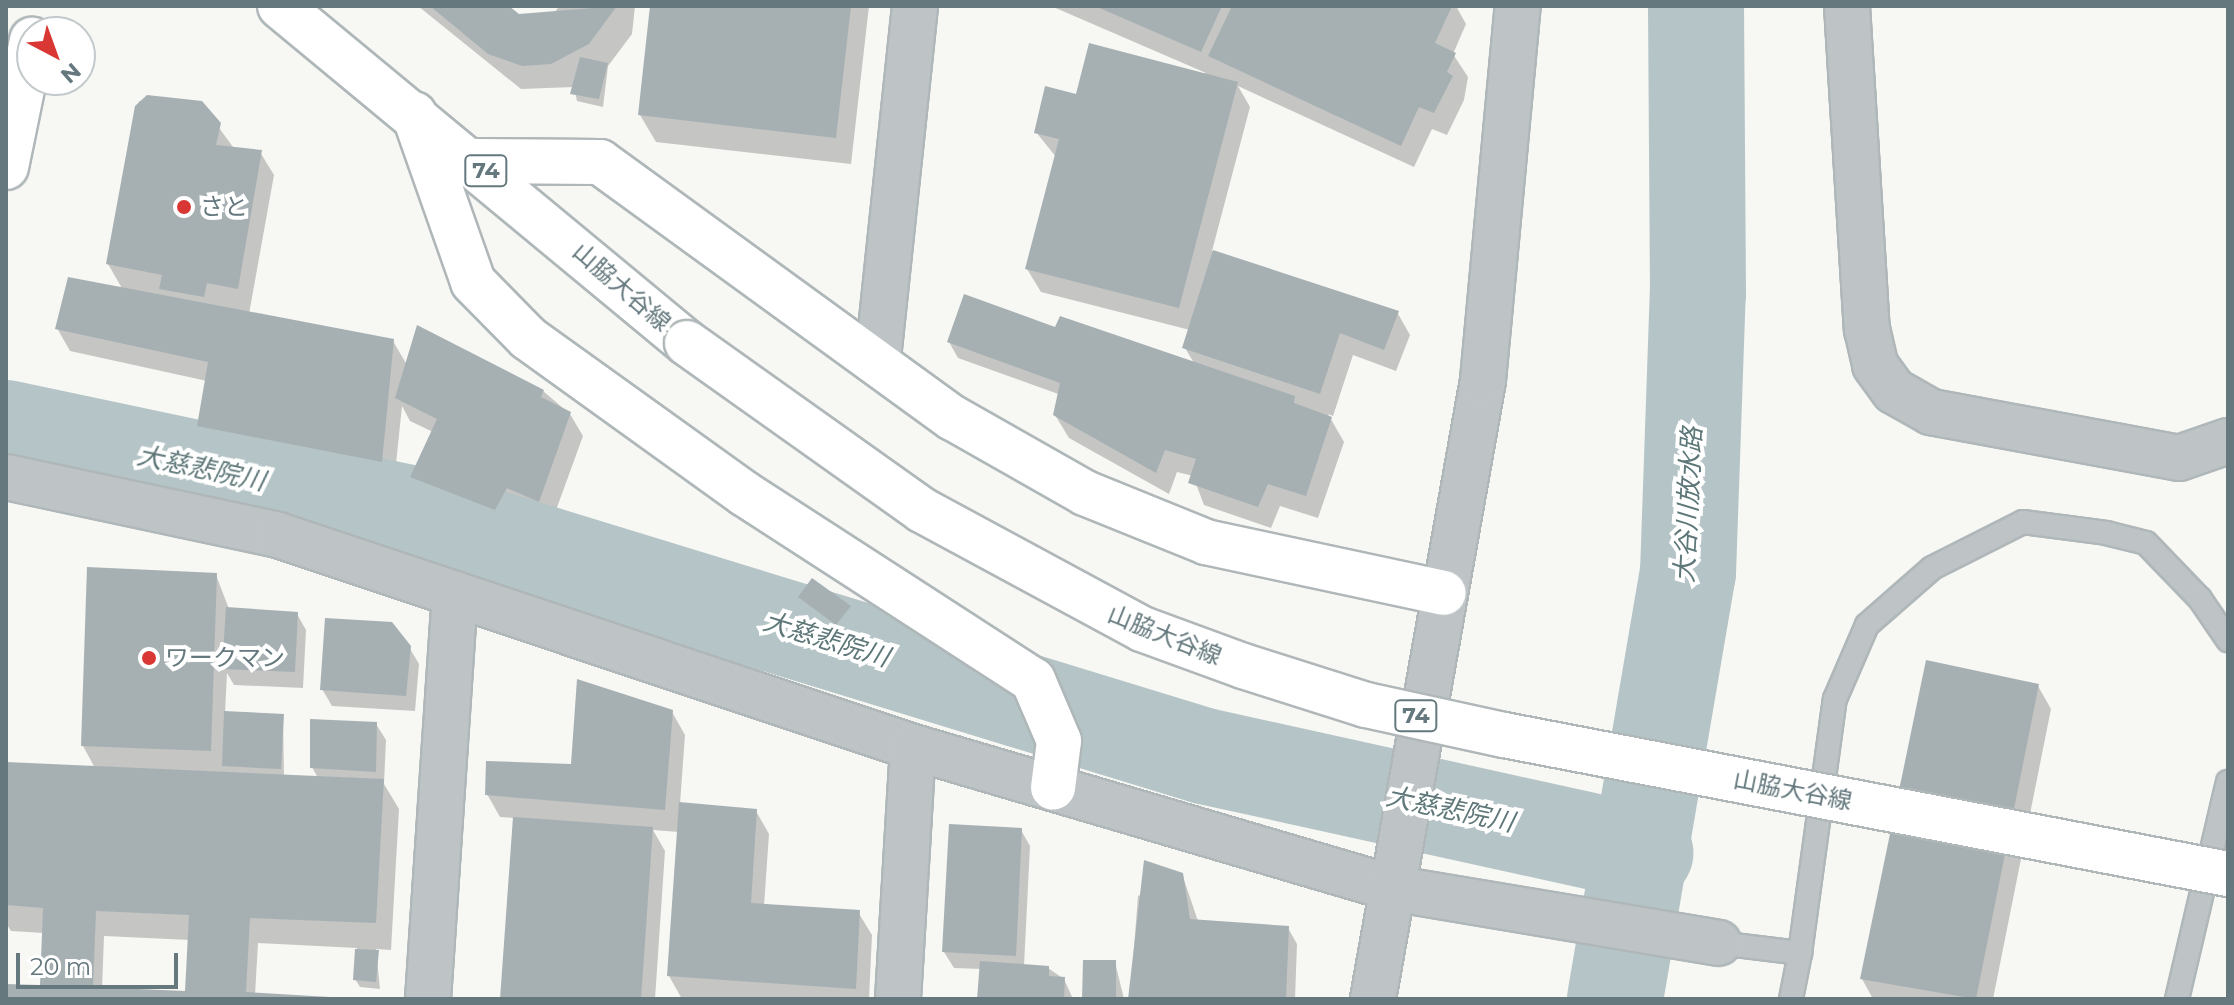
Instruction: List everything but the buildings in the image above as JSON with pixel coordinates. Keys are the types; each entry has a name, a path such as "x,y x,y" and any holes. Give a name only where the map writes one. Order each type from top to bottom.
{"main road":[{"name":"山脇大谷線","path":"280,6 474,161 687,343 922,510 1142,629 1243,666 1366,705 1504,735 2228,874"},
{"path":"6,167 21,96"},
{"path":"414,114 473,282 528,338 745,494 1033,680 1059,741 1053,788"},
{"path":"474,161 600,162 878,358 953,418 1085,493 1206,542 1444,593"}],"street":[{"path":"878,358 915,6"},
{"path":"1373,999 1483,380 1518,6"},
{"path":"1847,6 1867,329 1875,365 1894,391 1931,412 2179,458 2228,441"},
{"path":"6,477 278,535 913,747 1053,788 1393,874 1453,897 1718,943"},
{"path":"428,999 455,594"},
{"path":"898,999 913,747"}],"lane":[{"path":"1791,999 1835,699 1867,625 1932,568 2023,522 2106,533 2146,543 2200,599 2228,640"},
{"path":"2177,999 2228,782"},
{"path":"1718,943 1800,953"}],"waterway":[{"name":"大谷川放水路","path":"1615,999 1688,573 1698,293 1696,6"},
{"name":"大慈悲院川","path":"6,428 414,514 1204,756 1645,853"}],"place":[{"name":"さと","path":"184,207"},
{"name":"ワークマン","path":"149,658"}]}
